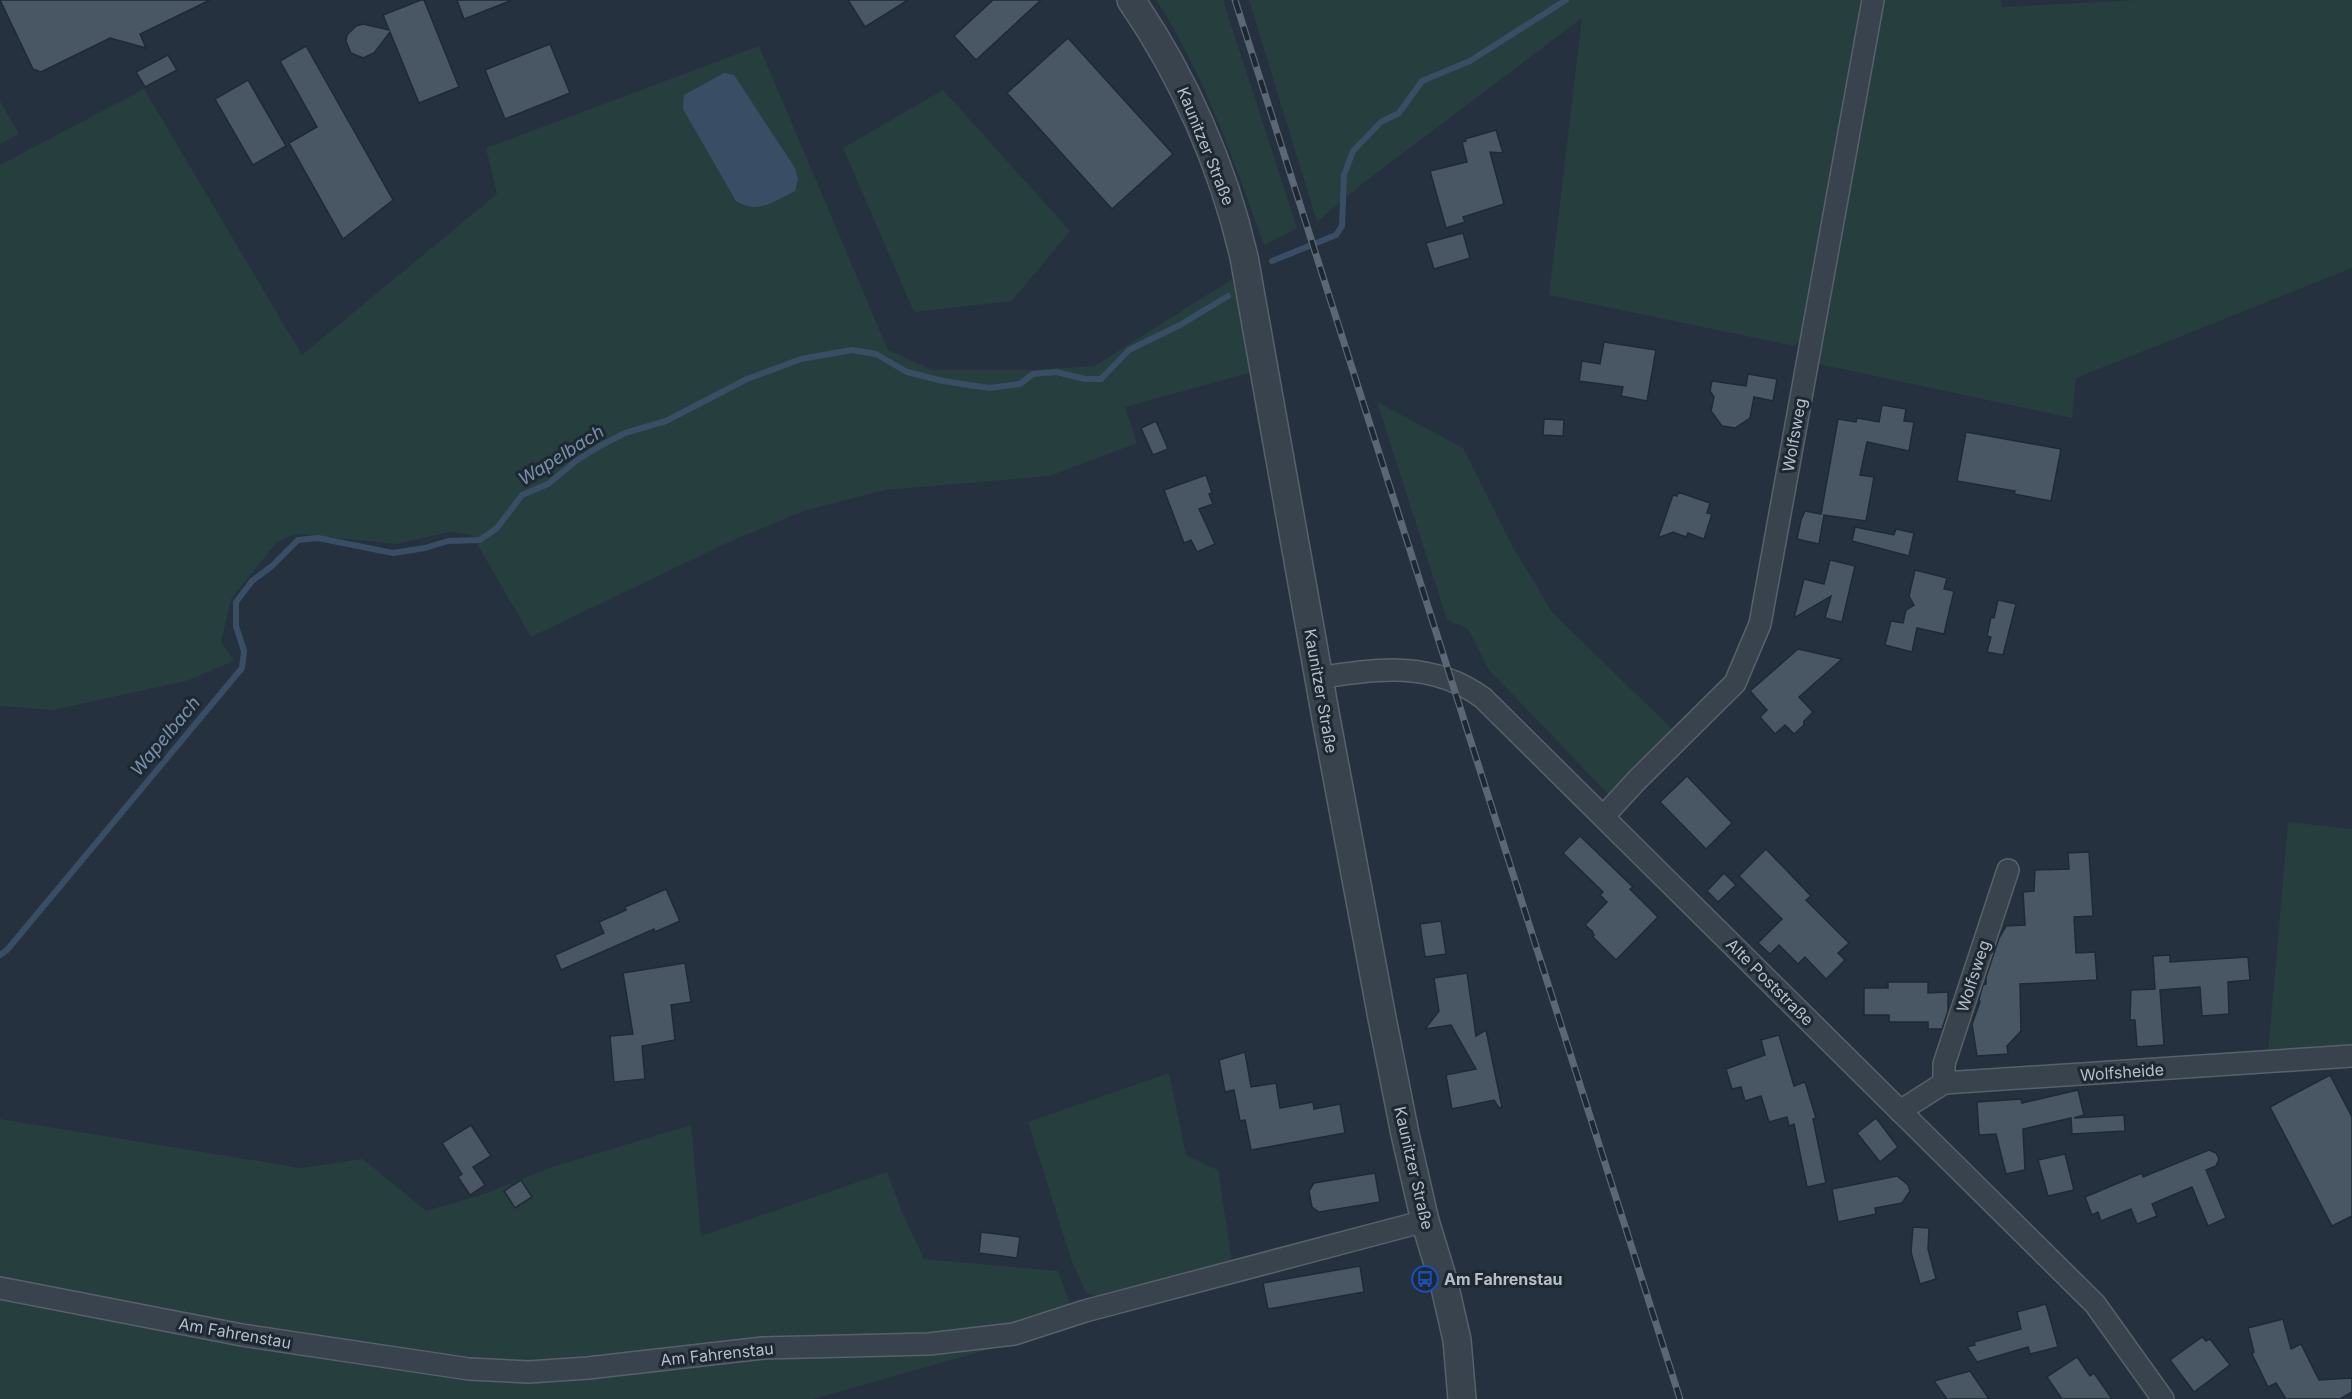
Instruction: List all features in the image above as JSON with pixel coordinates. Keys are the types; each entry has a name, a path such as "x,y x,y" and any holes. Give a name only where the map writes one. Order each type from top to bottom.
{"street":[{"name":"Kaunitzer Straße","path":"1131,0 1181,84 1217,166 1233,212 1244,257 1319,678 1403,1123 1425,1221 1444,1283 1457,1340 1462,1399"},
{"name":"Wolfsweg","path":"1604,816 1636,780 1735,682 1760,624 1873,0"},
{"name":"Alte Poststraße","path":"1319,678 1387,669 1436,674 1466,686 1507,720 2095,1304 2163,1399"},
{"name":"Wolfsweg","path":"1944,1083 1944,1064 2008,870"},
{"name":"Wolfsheide","path":"1900,1112 1944,1083 2352,1056"},
{"name":"Am Fahrenstau","path":"0,1288 242,1335 469,1369 529,1372 588,1368 762,1348 929,1344 1014,1334 1085,1311 1425,1221"}],"green space":[{"path":"1156,0 1223,0 1297,228 1264,245 1230,151 1204,89"},
{"path":"1249,0 1863,0 1804,337 1794,346 1549,295 1582,18 1362,184 1317,222"},
{"path":"1880,0 2001,0 2002,7 2136,0 2352,0 2352,268 2076,378 2072,418 1814,363"},
{"path":"759,46 888,350 933,370 1031,370 1095,366 1232,279 1253,372 1125,407 1137,443 1049,476 885,490 804,511 731,541 531,637 472,535 449,532 397,544 296,534 277,542 231,599 221,642 234,661 186,681 53,710 0,706 0,165 144,89 302,355 497,194 486,148"},
{"path":"943,90 1070,231 1012,301 914,312 843,148"},
{"path":"0,101 19,134 0,144"},
{"path":"1377,402 1463,448 1511,544 1552,612 1675,732 1612,798 1489,670 1468,629 1447,620"},
{"path":"2288,822 2352,829 2352,1049 2268,1054"},
{"path":"1169,1073 1186,1155 1218,1170 1232,1262 1102,1298 1086,1293 1071,1259 1028,1122"},
{"path":"0,1119 301,1168 363,1159 426,1211 484,1194 552,1167 691,1125 701,1236 887,1172 902,1212 924,1259 1058,1271 1072,1310 1001,1346 813,1399 0,1399"}],"water":[{"path":"724,73 734,75 795,168 798,179 795,191 766,205 752,207 736,201 683,109 684,95"}],"building":[{"path":"0,0 210,0 140,34 146,48 110,38 41,72 33,69"},
{"path":"424,0 459,87 419,103 390,32 374,53 363,58 351,53 346,41 347,35 356,26 363,24 389,30 383,15"},
{"path":"457,0 510,0 510,1 464,19"},
{"path":"848,0 908,0 865,27"},
{"path":"993,0 1041,0 976,60 954,36"},
{"path":"1068,38 1173,154 1112,209 1007,93"},
{"path":"550,44 570,93 505,119 485,70"},
{"path":"306,46 393,200 343,239 289,143 317,127 280,61"},
{"path":"168,55 177,70 145,87 136,72"},
{"path":"248,80 286,146 253,165 215,99"},
{"path":"1496,130 1503,153 1490,152 1504,204 1463,217 1465,222 1446,228 1430,171 1467,162 1462,142 1466,141 1465,139"},
{"path":"1463,233 1470,258 1434,269 1426,243"},
{"path":"1604,342 1656,350 1647,401 1621,396 1623,387 1579,381 1582,361 1600,364"},
{"path":"1748,374 1777,379 1773,401 1754,397 1750,418 1735,428 1722,426 1711,411 1714,397 1710,391 1712,381 1746,386"},
{"path":"1882,405 1906,409 1904,421 1914,422 1909,451 1867,442 1860,475 1874,477 1866,521 1824,515 1819,544 1797,539 1805,511 1821,514 1838,419 1856,422 1857,418 1879,422"},
{"path":"1544,419 1564,420 1563,436 1543,435"},
{"path":"1156,421 1168,449 1153,455 1141,428"},
{"path":"1966,432 2061,449 2051,501 2014,494 2015,491 1957,481"},
{"path":"1206,475 1213,504 1199,509 1215,544 1197,552 1191,540 1184,543 1164,490"},
{"path":"1678,492 1710,503 1707,513 1712,514 1704,539 1688,533 1686,537 1673,532 1658,538 1673,495 1677,496"},
{"path":"1855,527 1894,535 1896,529 1914,533 1909,556 1852,541"},
{"path":"1830,560 1855,566 1842,622 1825,618 1831,596 1794,618 1804,579 1824,584"},
{"path":"1915,570 1947,578 1944,589 1954,591 1944,634 1917,628 1912,652 1885,645 1891,621 1903,623 1906,610 1914,605 1909,596"},
{"path":"1998,600 2016,604 2003,655 1987,652 1991,637 1987,636 1991,617 1994,618"},
{"path":"1798,649 1842,659 1799,697 1813,712 1804,721 1804,725 1794,734 1785,725 1775,734 1760,717 1767,710 1750,691"},
{"path":"1687,776 1732,823 1706,849 1660,802"},
{"path":"1580,836 1633,887 1630,889 1658,917 1616,960 1593,937 1592,931 1585,925 1607,902 1600,895 1603,892 1563,853"},
{"path":"1766,849 1811,896 1806,900 1849,943 1838,953 1845,960 1826,979 1805,957 1798,964 1779,945 1770,954 1758,943 1782,919 1739,876"},
{"path":"2089,852 2093,916 2074,917 2076,953 2095,952 2097,980 2020,984 2021,1031 2007,1046 2008,1054 1977,1056 1972,1024 1983,985 1986,984 1986,977 1999,938 2006,926 2025,925 2023,892 2034,891 2035,870 2069,869 2068,853"},
{"path":"1724,873 1736,885 1718,902 1707,891"},
{"path":"666,889 680,921 655,932 654,929 561,970 555,955 604,933 599,922 626,910 625,907"},
{"path":"1441,921 1446,954 1425,957 1420,924"},
{"path":"2170,955 2170,962 2248,957 2250,980 2228,982 2229,1014 2202,1016 2200,987 2160,990 2164,1045 2137,1047 2135,1020 2130,1020 2131,990 2155,989 2153,956"},
{"path":"685,963 691,1002 671,1005 675,1040 642,1046 645,1079 614,1082 610,1036 633,1034 623,973"},
{"path":"1467,973 1476,1036 1486,1030 1502,1107 1499,1108 1494,1100 1452,1109 1446,1075 1476,1069 1451,1025 1425,1029 1439,1011 1434,978"},
{"path":"1888,982 1928,982 1928,993 1948,992 1948,1011 1942,1029 1928,1029 1928,1022 1889,1022 1889,1015 1864,1015 1864,988 1888,988"},
{"path":"1779,1035 1794,1086 1805,1082 1816,1118 1813,1119 1826,1183 1807,1187 1794,1124 1789,1126 1787,1117 1769,1122 1761,1096 1745,1101 1741,1087 1732,1089 1726,1069 1765,1055 1761,1040"},
{"path":"1245,1052 1251,1087 1276,1083 1280,1108 1313,1102 1314,1109 1340,1104 1345,1133 1251,1150 1245,1120 1240,1121 1234,1090 1225,1092 1219,1060"},
{"path":"2330,1075 2352,1117 2352,1216 2332,1226 2270,1107"},
{"path":"2078,1090 2084,1115 2074,1118 2124,1115 2125,1131 2072,1134 2071,1118 2023,1129 2025,1170 2006,1174 1996,1134 1979,1135 1977,1102 2021,1099 2022,1103"},
{"path":"1876,1118 1898,1147 1880,1162 1857,1133"},
{"path":"471,1125 491,1156 473,1167 485,1185 470,1195 458,1177 462,1174 442,1143"},
{"path":"2209,1150 2216,1153 2219,1159 2216,1166 2206,1170 2226,1218 2208,1226 2192,1187 2152,1204 2157,1216 2137,1224 2131,1209 2101,1221 2098,1212 2092,1215 2085,1197 2142,1173 2143,1177"},
{"path":"2065,1154 2074,1190 2048,1196 2038,1160"},
{"path":"1375,1173 1380,1202 1319,1212 1312,1207 1309,1191 1314,1183"},
{"path":"1897,1176 1908,1185 1910,1191 1902,1203 1875,1208 1876,1214 1838,1222 1832,1189"},
{"path":"521,1180 532,1197 515,1208 504,1191"},
{"path":"1913,1227 1929,1228 1928,1249 1936,1279 1920,1284 1911,1252"},
{"path":"981,1232 1020,1237 1017,1258 979,1253"},
{"path":"1360,1266 1364,1292 1268,1309 1263,1283"},
{"path":"2046,1304 2058,1347 2030,1354 2028,1347 1977,1362 1967,1347 1975,1345 1974,1342 2021,1329 2017,1312"},
{"path":"2283,1319 2291,1349 2301,1344 2319,1380 2352,1378 2352,1392 2340,1399 2286,1399 2276,1383 2268,1387 2252,1354 2254,1352 2248,1328"},
{"path":"2202,1337 2206,1341 2210,1339 2230,1365 2194,1392 2170,1360"},
{"path":"2077,1357 2090,1376 2094,1373 2112,1399 2062,1399 2047,1377"},
{"path":"1970,1371 1989,1399 1947,1399 1934,1381"}],"waterway":[{"name":"Wapelbach","path":"1272,261 1336,235 1342,226 1344,175 1353,151 1381,122 1399,113 1422,81 1470,61 1566,0"},
{"name":"Wapelbach","path":"0,955 7,950 242,668 244,651 236,626 236,602 252,581 272,566 298,540 318,538 393,553 425,548 448,541 480,540 497,528 522,495 548,484 576,461 598,447 625,433 666,421 747,379 801,359 852,350 876,354 907,372 943,381 989,388 1020,384 1033,374 1056,372 1085,379 1101,379 1129,350 1180,325 1228,296"}],"railway":[{"path":"1235,0 1680,1399"}],"place":[{"name":"Am Fahrenstau","path":"1425,1279"}]}
